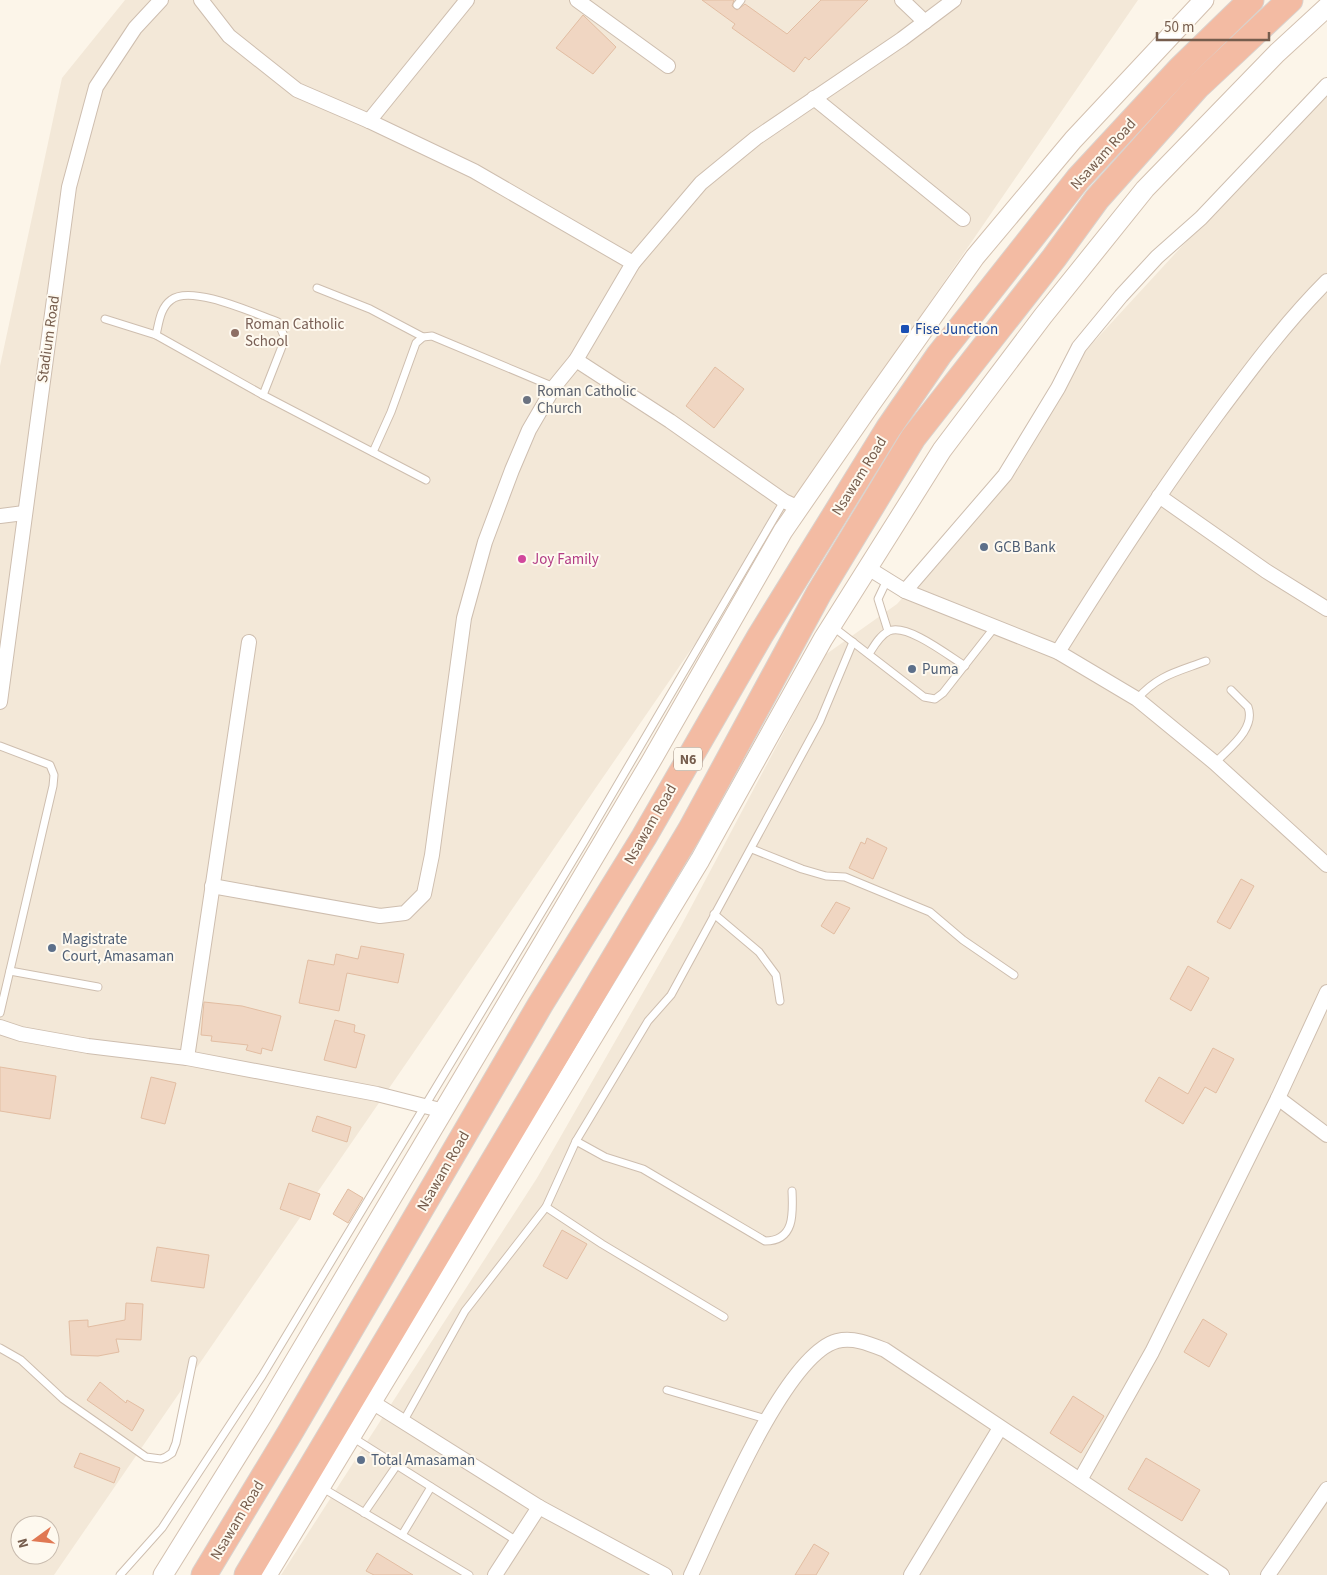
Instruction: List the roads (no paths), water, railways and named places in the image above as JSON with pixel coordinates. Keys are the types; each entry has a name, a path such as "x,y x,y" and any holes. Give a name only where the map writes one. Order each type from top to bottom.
{"highway":[{"name":"Nsawam Road","path":"204,1575 301,1414 540,1005 644,837 760,636 888,429 939,355 1078,179 1180,69 1251,0"},
{"name":"Nsawam Road","path":"248,1575 691,829 819,593 913,438 1102,192 1197,87 1290,0"}],"main road":[{"path":"163,1575 262,1416 655,755 784,531 792,504 975,257 1073,140 1204,0"},
{"path":"267,1575 465,1252 700,860 832,626 942,450 1043,316 1145,189 1277,53 1327,7"}],"street":[{"name":"Stadium Road","path":"0,702 69,187 96,87 136,28 161,0"},
{"path":"202,0 229,36 297,90 369,121 474,171 633,263"},
{"path":"369,121 467,0"},
{"path":"577,0 668,66"},
{"path":"902,0 925,22"},
{"path":"212,886 380,916 405,913 424,894 432,855 464,618 485,542 512,470 529,430 554,387 576,360 633,263 701,183 756,138 954,0"},
{"path":"905,591 1004,476 1058,388 1079,347 1121,296 1157,257 1201,218 1327,85"},
{"path":"814,98 963,219"},
{"path":"1058,652 1127,542 1253,365 1301,307 1327,281"},
{"path":"576,360 792,504"},
{"path":"1159,496 1266,571 1327,609"},
{"path":"0,516 24,513"},
{"path":"868,568 905,591 1058,652 1137,699 1215,763 1327,865"},
{"path":"187,1058 249,642"},
{"path":"1080,1480 1152,1352 1278,1098 1327,992"},
{"path":"0,1028 21,1034 88,1046 187,1058 377,1094 444,1111"},
{"path":"1278,1098 1327,1134"},
{"path":"691,1575 766,1419 790,1382 815,1355 836,1342 862,1340 885,1350 1222,1575"},
{"path":"372,1402 539,1508 665,1575"},
{"path":"911,1575 1000,1428"},
{"path":"1268,1575 1327,1489"},
{"path":"495,1575 539,1508"}],"lane":[{"path":"317,288 370,309 423,337 432,336 554,387"},
{"path":"156,335 162,309 171,299 184,294 201,296 278,322 284,336 283,344 263,395"},
{"path":"105,319 156,335 263,395 426,480"},
{"path":"373,452 391,412 416,343 423,337"},
{"path":"120,1575 162,1528 262,1376 584,842 792,504"},
{"path":"887,580 878,599 888,631"},
{"path":"832,626 924,696 935,699 944,693 994,628"},
{"path":"869,654 878,640 888,631 907,631 965,666"},
{"path":"403,1422 465,1311 546,1207 576,1141 648,1021 671,995 820,721 853,642"},
{"path":"1137,699 1148,686 1160,678 1206,661"},
{"path":"1215,763 1244,733 1249,721 1248,706 1231,690"},
{"path":"0,746 50,765 54,775 54,786 0,1013"},
{"path":"752,849 802,869 826,876 845,877 854,880 930,912 963,940 1014,975"},
{"path":"714,914 759,952 776,975 780,1001"},
{"path":"10,971 98,987"},
{"path":"576,1141 605,1157 643,1169 765,1241 772,1241 780,1237 793,1220 792,1191"},
{"path":"546,1207 594,1239 724,1317"},
{"path":"0,1348 21,1360 63,1399 124,1443 146,1457 161,1459 172,1453 176,1443 193,1360"},
{"path":"667,1390 766,1419"},
{"path":"351,1436 517,1541"},
{"path":"364,1513 397,1465"},
{"path":"402,1535 431,1486"},
{"path":"320,1487 469,1575"}],"place":[{"name":"Fise Junction","path":"905,329"},
{"name":"Roman Catholic School","path":"235,333"},
{"name":"Roman Catholic Church","path":"527,400"},
{"name":"GCB Bank","path":"984,547"},
{"name":"Joy Family","path":"522,559"},
{"name":"Puma","path":"912,669"},
{"name":"Magistrate Court, Amasaman","path":"52,948"},
{"name":"Total Amasaman","path":"361,1460"}]}
